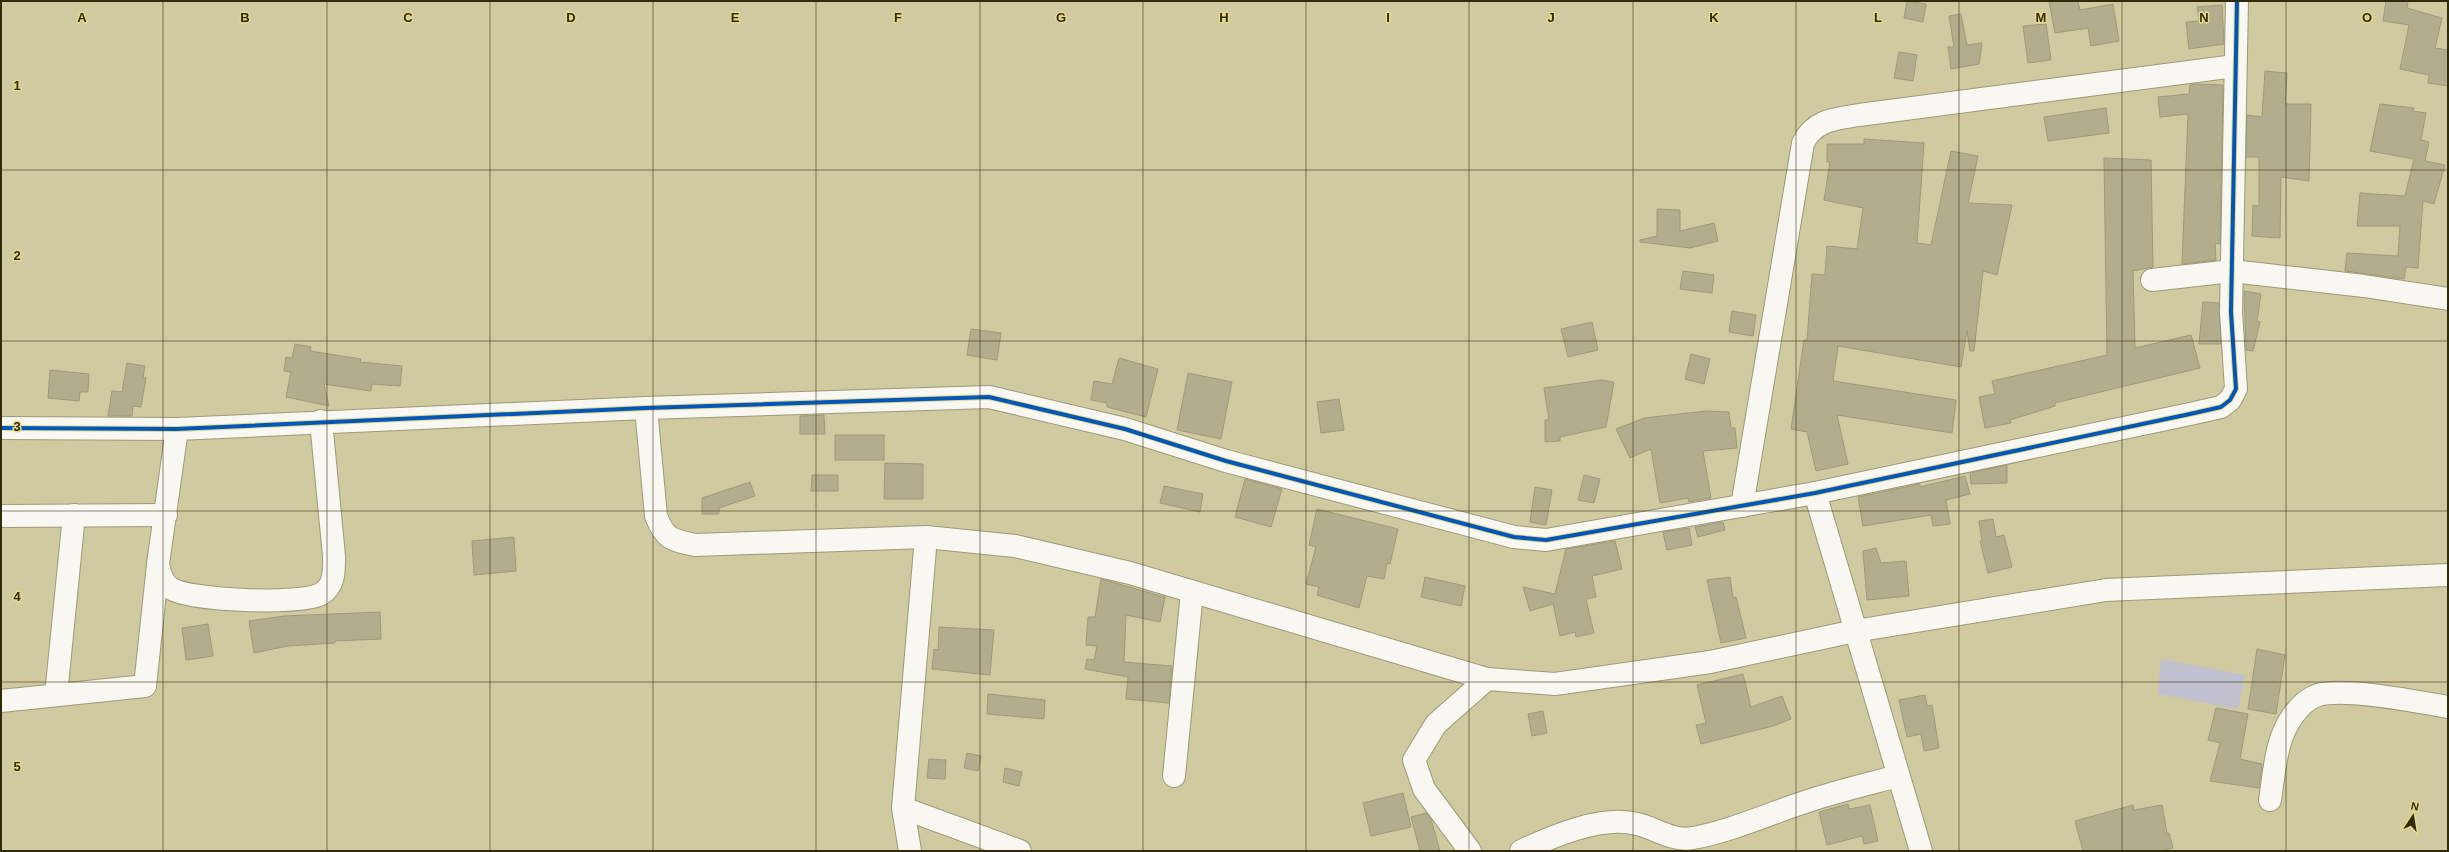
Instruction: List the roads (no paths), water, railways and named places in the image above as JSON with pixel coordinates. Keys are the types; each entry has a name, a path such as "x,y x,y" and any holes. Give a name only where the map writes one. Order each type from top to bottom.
{"street":[{"path":"1,428 177,429 321,421 646,408 989,397 1125,429 1226,461 1514,536 1546,540 1815,493 2221,407 2230,400 2236,388 2232,312 2232,271 2237,1"},
{"path":"1742,506 1803,143 1808,132 1825,122 1860,115 2005,94 2235,66"},
{"path":"2152,280 2232,271 2364,286 2448,298"},
{"path":"646,408 656,516 662,532 676,541 701,545 926,537 1015,546 1130,573 1487,679 1556,684 1710,662 1855,631 2106,590 2448,575"},
{"path":"158,564 160,576 170,587 183,593 229,599 304,599 321,594 330,586 334,575 334,556 321,421"},
{"path":"1,701 145,686 158,564 177,429"},
{"path":"1815,493 1921,851"},
{"path":"1,516 166,514"},
{"path":"56,695 74,515"},
{"path":"910,851 903,808 926,537"},
{"path":"1174,776 1192,592"},
{"path":"1470,851 1424,789 1414,760 1436,724 1487,679"},
{"path":"2270,800 2279,745 2290,719 2302,705 2318,695 2337,693 2385,697 2448,707"},
{"path":"1521,851 1547,846 1591,824 1616,822 1637,824 1675,838 1691,839 1723,831 1808,800 1898,776"},
{"path":"903,808 1020,851"}]}
